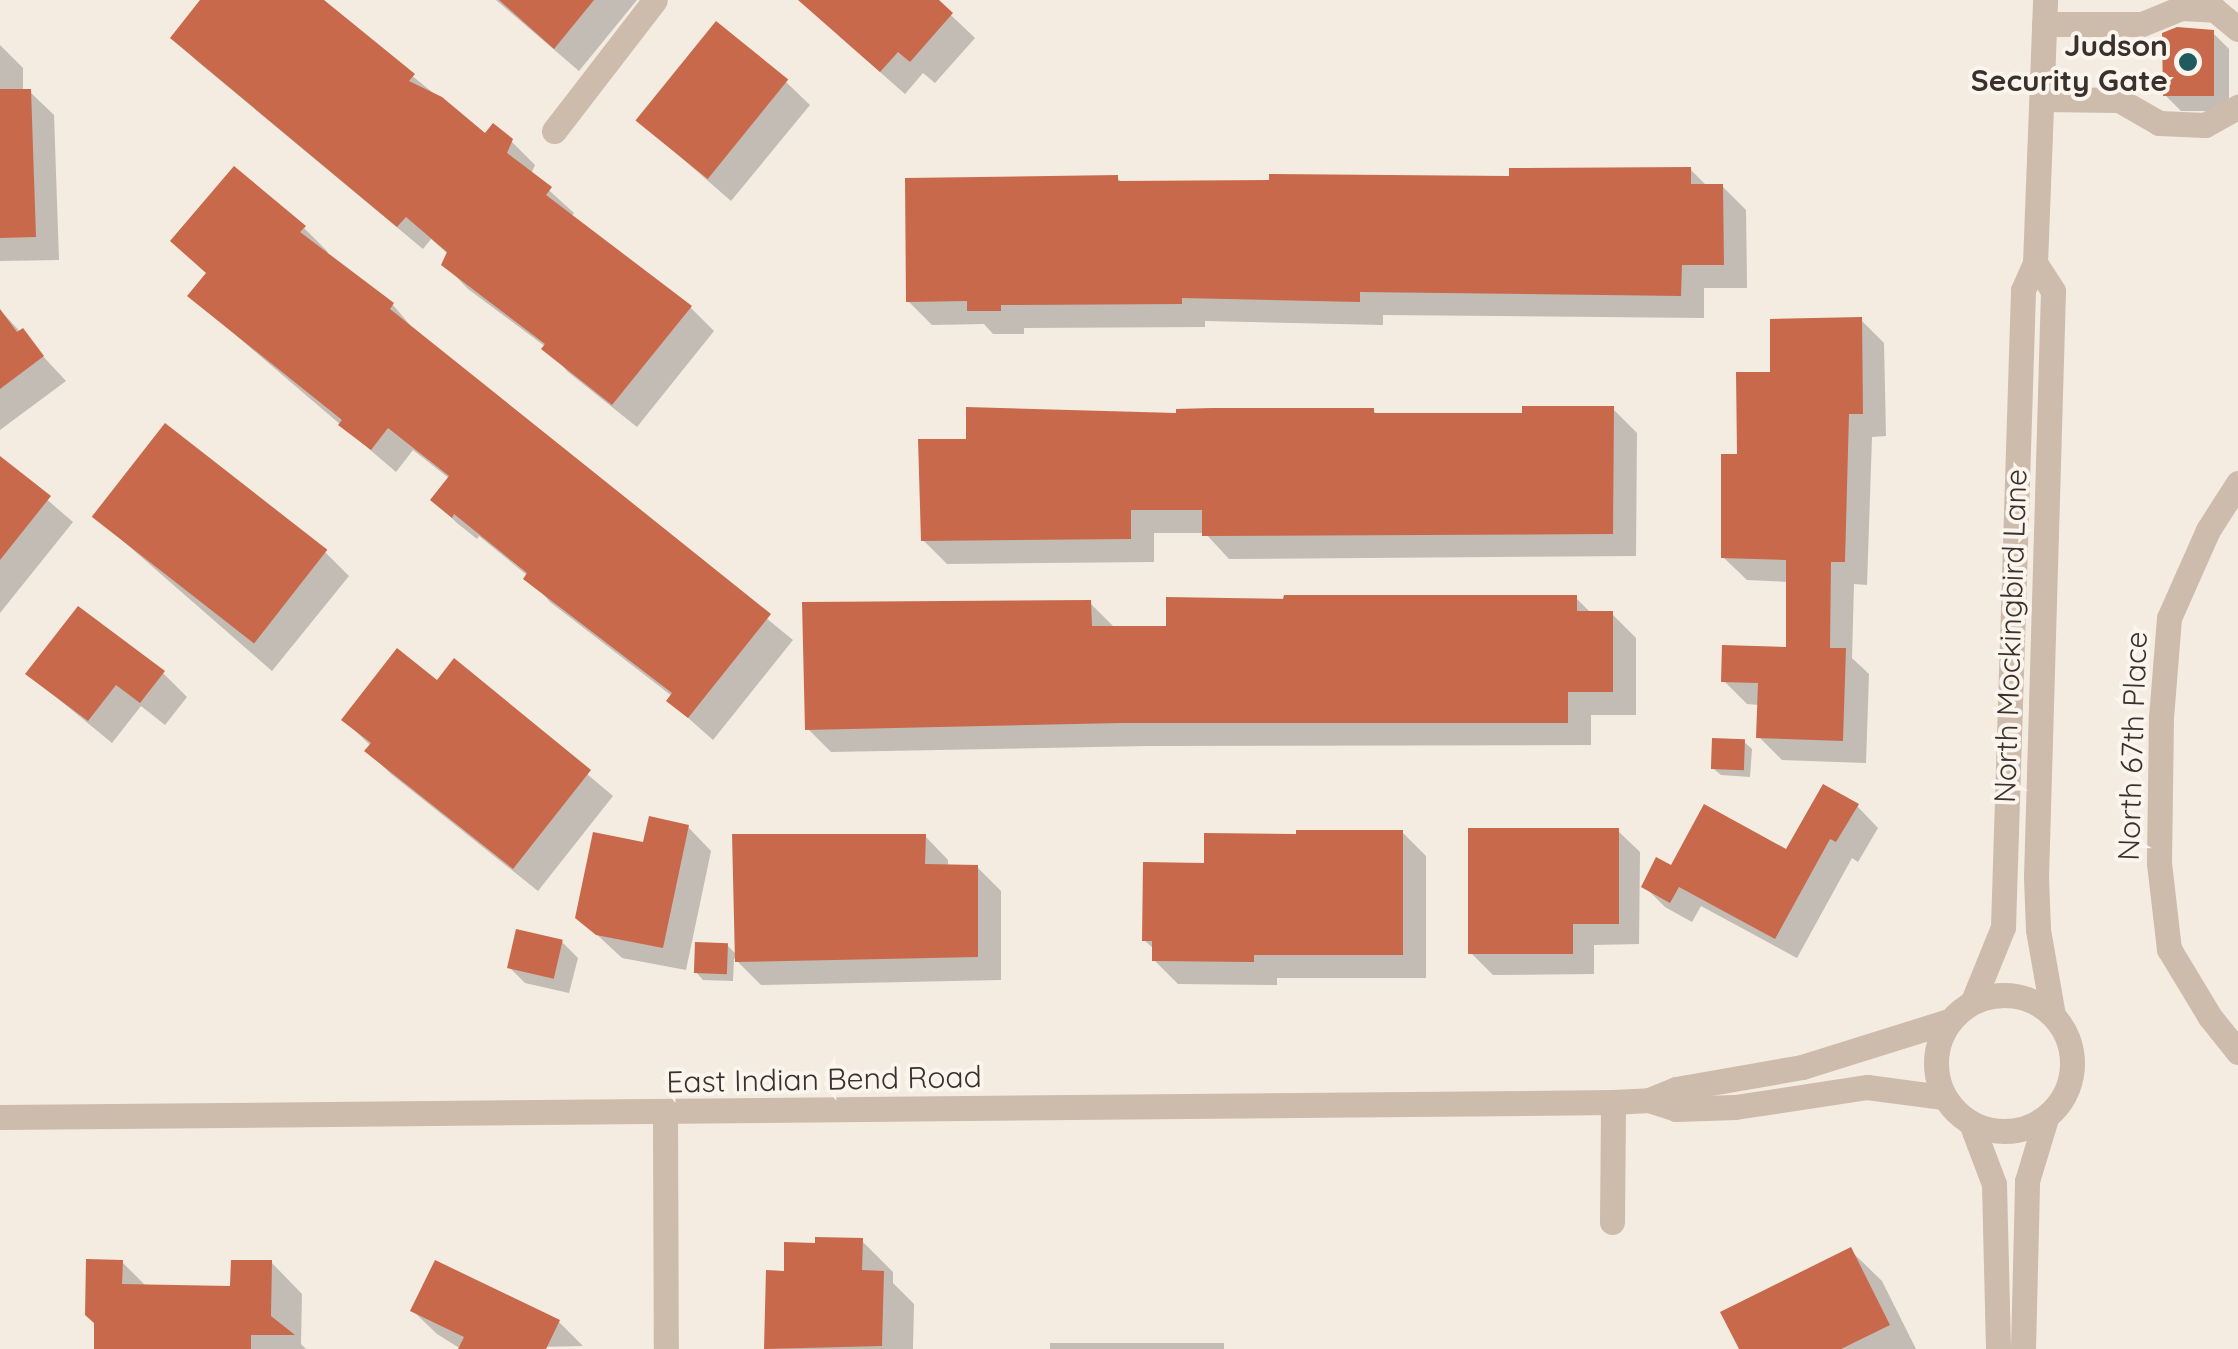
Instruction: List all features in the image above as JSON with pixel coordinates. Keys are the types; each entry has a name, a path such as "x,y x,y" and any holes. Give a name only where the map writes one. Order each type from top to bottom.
{"street":[{"path":"554,131 655,0"},
{"path":"2045,12 2142,24 2181,8 2215,10 2238,30"},
{"name":"North Mockingbird Lane","path":"1949,1021 1973,1001 2002,926 2023,290 2035,264 2045,12"},
{"path":"2043,99 2119,100 2159,123 2205,126 2238,108"},
{"name":"North Mockingbird Lane","path":"2024,1349 2027,1182 2046,1118 2068,1090 2072,1070 2072,1050 2053,1015 2038,930 2036,877 2053,290 2035,264"},
{"name":"North 67th Place","path":"2238,483 2208,530 2169,618 2159,864 2169,949 2210,1017 2238,1052"},
{"path":"1973,1001 1990,996 2024,998 2053,1015"},
{"path":"1949,1021 1940,1037 1936,1061 1943,1096 1971,1124 1995,1194 1998,1349"},
{"name":"East Indian Bend Road","path":"0,1118 1613,1102 1649,1100 1676,1089 1802,1067 1949,1021"},
{"name":"East Indian Bend Road","path":"1649,1100 1676,1109 1735,1107 1868,1087 1943,1096"},
{"path":"1612,1222 1613,1102"},
{"path":"666,1113 666,1349"},
{"path":"1971,1124 2008,1131 2046,1118"}],"building":[{"path":"200,0 324,0 415,74 409,81 442,97 485,133 493,123 513,139 507,153 552,187 546,195 692,306 612,405 541,349 545,344 441,265 447,252 406,217 397,227 170,38"},
{"path":"499,0 594,0 554,49"},
{"path":"798,0 939,0 953,13 910,62 898,52 880,72"},
{"path":"716,21 788,80 708,179 635,120"},
{"name":"Judson Security Gate","path":"2177,27 2214,30 2214,96 2163,96 2162,33"},
{"path":"0,89 31,89 36,237 0,238"},
{"path":"234,166 306,226 300,232 394,303 390,309 771,614 688,718 666,701 672,693 523,579 527,573 454,514 452,518 430,500 449,476 388,428 371,450 338,425 342,420 187,296 206,273 170,241"},
{"path":"1691,167 1691,184 1723,184 1724,265 1682,265 1681,296 1360,292 1360,302 1182,298 1182,304 1001,305 1001,311 967,311 967,301 906,302 905,178 1118,175 1118,181 1269,180 1269,174 1509,176 1509,168"},
{"path":"0,309 17,332 23,328 44,356 0,389"},
{"path":"1862,317 1863,414 1849,414 1845,562 1831,562 1830,648 1846,648 1843,741 1756,738 1758,683 1721,682 1722,645 1786,647 1786,560 1721,558 1721,454 1737,454 1736,372 1770,372 1770,319"},
{"path":"1522,406 1614,406 1613,534 1202,536 1202,510 1131,510 1131,539 921,541 918,439 966,439 966,407 1176,413 1176,409 1212,408 1374,408 1374,413 1522,413"},
{"path":"165,423 327,550 254,644 92,517"},
{"path":"0,456 51,496 0,560"},
{"path":"1284,595 1577,595 1577,611 1613,611 1613,692 1568,692 1568,723 1121,723 805,730 802,602 1091,600 1092,626 1166,626 1166,597 1283,599"},
{"path":"78,606 165,671 140,703 116,685 88,721 25,674"},
{"path":"397,648 437,680 454,658 591,770 513,869 364,751 371,743 341,720"},
{"path":"1712,738 1745,739 1744,770 1711,769"},
{"path":"1823,784 1859,804 1836,842 1830,839 1775,939 1679,887 1670,903 1641,887 1656,857 1671,865 1704,804 1786,849"},
{"path":"649,816 689,825 663,948 596,935 575,918 593,832 643,842"},
{"path":"1468,828 1619,828 1619,924 1573,924 1573,954 1468,954"},
{"path":"1296,830 1403,830 1403,955 1254,955 1254,962 1152,961 1152,941 1142,941 1143,862 1204,863 1204,833 1296,834"},
{"path":"732,834 926,834 925,864 978,865 978,957 735,962"},
{"path":"516,929 563,940 554,979 507,968"},
{"path":"695,942 728,943 727,974 694,973"},
{"path":"815,1237 863,1238 862,1270 884,1271 882,1346 764,1349 766,1270 784,1271 784,1242 815,1243"},
{"path":"1851,1247 1890,1325 1841,1349 1739,1349 1720,1312"},
{"path":"86,1259 123,1260 122,1284 230,1286 231,1260 272,1260 271,1316 295,1335 251,1335 251,1349 94,1349 94,1323 85,1315"},
{"path":"435,1260 560,1320 546,1349 458,1349 464,1337 410,1311"}],"place":[{"name":"Judson Security Gate","path":"2188,62"}]}
